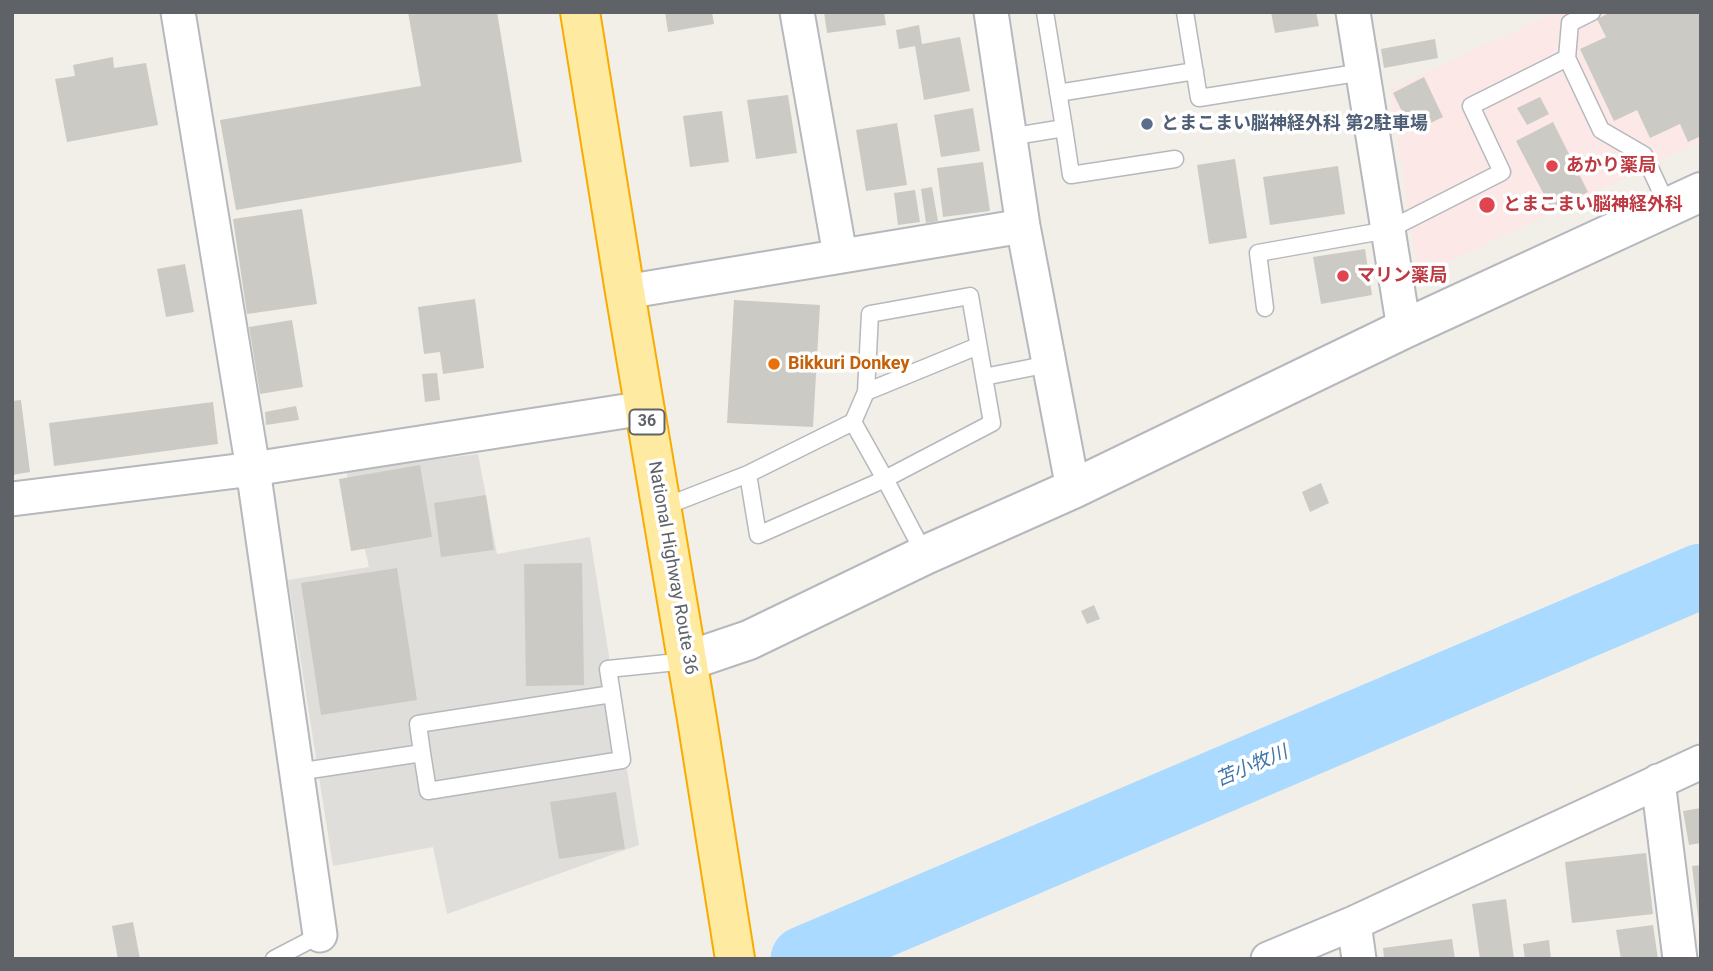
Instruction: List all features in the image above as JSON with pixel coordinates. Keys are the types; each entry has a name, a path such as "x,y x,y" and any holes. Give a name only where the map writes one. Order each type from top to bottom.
{"highway":[{"name":"National Highway Route 36","path":"580,12 735,959"}],"street":[{"path":"797,12 840,255"},
{"path":"990,12 1023,226 1073,488"},
{"path":"1353,12 1404,329"},
{"path":"184,13 320,934"},
{"path":"687,661 748,640 1404,329 1684,200"},
{"path":"625,292 1023,226"},
{"path":"12,499 253,469 645,408"},
{"path":"1268,959 1354,923 1701,762"},
{"path":"1658,781 1680,959"},
{"path":"1354,923 1359,959"}],"lane":[{"path":"1045,12 1071,176 1175,159"},
{"path":"1185,12 1199,98 1363,72"},
{"path":"1592,12 1570,23 1567,58 1601,130 1644,155 1684,200"},
{"path":"1265,308 1258,253 1388,230 1502,172 1471,106 1567,58"},
{"path":"1058,93 1195,71"},
{"path":"1009,137 1064,128"},
{"path":"661,508 748,474 853,422 866,392 870,314 970,296 992,423 886,479 758,535 748,474"},
{"path":"866,392 978,346"},
{"path":"984,377 1049,364"},
{"path":"853,422 925,555"},
{"path":"611,694 418,724 428,790 622,760 608,669 687,661"},
{"path":"297,772 422,752"},
{"path":"274,959 320,934"}],"shaded area":[{"name":"とまこまい脳神経外科","path":"1556,12 1701,12 1701,141 1426,273 1417,269 1390,89"},
{"path":"478,454 497,554 590,537 639,845 447,914 433,847 333,866 288,580 369,567 346,471"}],"building":[{"path":"408,12 497,12 522,162 236,210 220,120 421,86"},
{"path":"665,12 712,12 714,24 668,32"},
{"path":"824,12 884,12 886,25 827,33"},
{"path":"1271,12 1316,12 1319,26 1275,33"},
{"path":"1611,12 1701,12 1701,136 1688,142 1680,124 1650,138 1637,110 1614,121 1580,49 1606,37 1597,19"},
{"path":"919,25 922,44 960,37 970,91 924,100 915,46 899,49 896,30"},
{"path":"1435,39 1438,58 1384,68 1381,49"},
{"path":"113,57 114,68 146,63 158,125 67,142 55,79 75,76 73,65"},
{"path":"1424,77 1443,117 1412,132 1393,93"},
{"path":"788,95 797,153 756,159 747,100"},
{"path":"1540,97 1549,114 1527,125 1517,108"},
{"path":"973,108 980,151 941,157 934,115"},
{"path":"722,111 729,162 690,167 683,116"},
{"name":"あかり薬局","path":"1553,122 1588,192 1552,210 1516,141"},
{"path":"897,123 907,185 866,191 856,130"},
{"path":"1235,159 1247,238 1209,244 1197,165"},
{"path":"983,162 990,211 943,217 937,168"},
{"path":"1338,166 1345,214 1270,225 1263,177"},
{"path":"932,187 938,221 926,223 921,189"},
{"path":"915,190 920,222 898,225 894,193"},
{"path":"302,209 317,304 247,314 233,219"},
{"name":"マリン薬局","path":"1365,249 1372,295 1321,304 1313,257"},
{"path":"185,264 194,312 166,317 157,269"},
{"path":"475,299 484,368 443,374 440,352 424,354 418,307"},
{"name":"Bikkuri Donkey","path":"734,300 820,305 813,427 727,423"},
{"path":"292,320 303,387 260,394 249,327"},
{"path":"437,373 440,400 425,402 422,374"},
{"path":"21,400 30,472 12,475 12,401"},
{"path":"213,402 218,444 54,466 49,423"},
{"path":"296,406 299,420 266,425 265,412"},
{"path":"420,465 432,537 351,551 339,479"},
{"path":"1321,483 1329,503 1310,512 1302,492"},
{"path":"486,495 494,550 441,557 434,503"},
{"path":"582,563 584,685 526,686 524,564"},
{"path":"397,568 417,700 321,715 301,583"},
{"path":"1094,605 1100,619 1087,624 1081,611"},
{"path":"616,792 625,849 559,859 550,802"},
{"path":"1701,808 1701,843 1689,845 1683,811"},
{"path":"1646,853 1653,914 1572,923 1565,862"},
{"path":"1701,865 1701,925 1699,925 1692,866"},
{"path":"1506,899 1514,959 1480,959 1472,904"},
{"path":"133,922 140,959 118,959 112,926"},
{"path":"1653,925 1658,959 1621,959 1616,930"},
{"path":"1452,939 1455,959 1384,959 1383,948"},
{"path":"1549,940 1551,959 1525,959 1523,944"}],"waterway":[{"name":"苫小牧川","path":"803,959 1701,576"}],"place":[{"name":"とまこまい脳神経外科 第2駐車場","path":"1147,124"},
{"name":"あかり薬局","path":"1552,166"},
{"name":"とまこまい脳神経外科","path":"1487,205"},
{"name":"マリン薬局","path":"1343,276"},
{"name":"Bikkuri Donkey","path":"774,364"}]}
